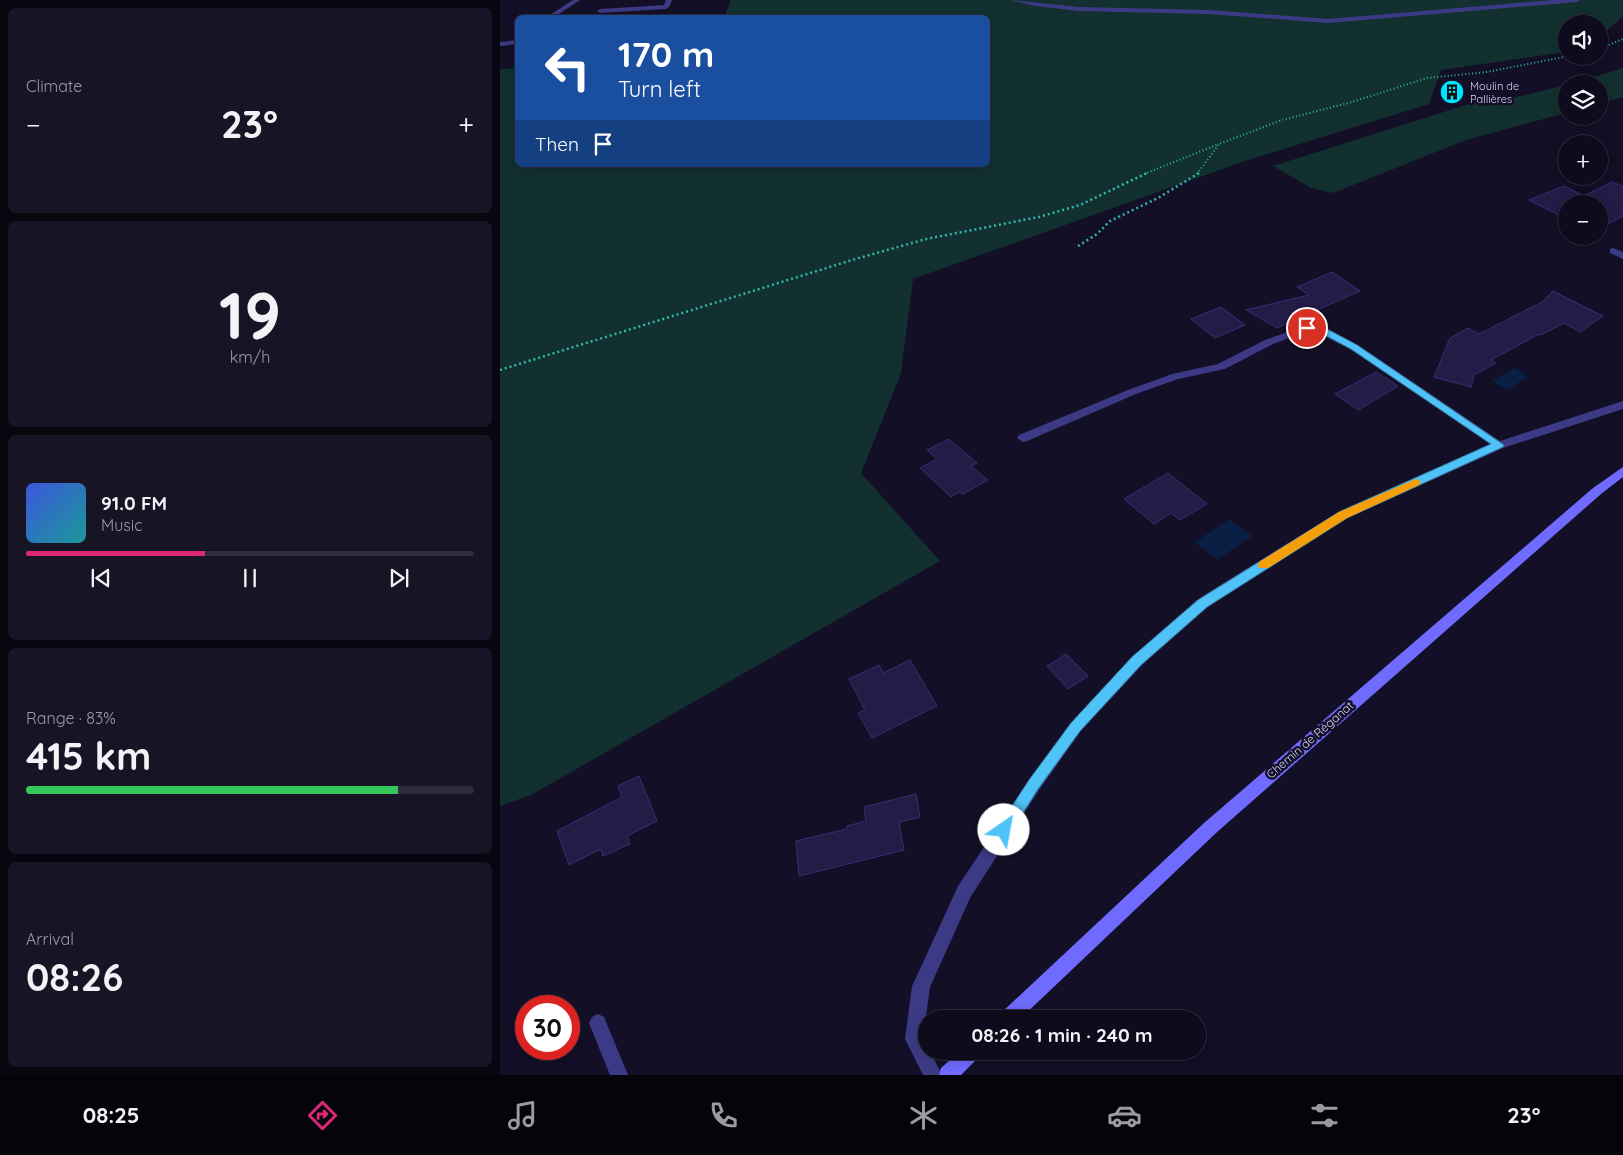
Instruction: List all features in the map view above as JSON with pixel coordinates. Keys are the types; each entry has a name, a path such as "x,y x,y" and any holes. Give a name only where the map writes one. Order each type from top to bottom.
{"street":[{"path":"1013,0 1116,10 1208,12 1299,21 1577,0"},
{"path":"1613,251 1623,256"},
{"path":"1022,438 1132,392 1176,376 1221,367 1269,342 1307,328 1324,331 1354,347 1499,445"},
{"path":"933,1075 914,1039 921,986 964,892 1034,785 1076,727 1137,661 1203,603 1343,515 1499,445 1623,405"},
{"name":"Chemin de Réganat","path":"1017,1010 1210,828 1597,491 1623,472"},
{"path":"598,1023 619,1075"},
{"path":"948,1075 964,1060"}],"lane":[{"path":"553,15 578,0"},
{"path":"600,11 666,7 669,0"},
{"path":"500,44 515,42"}],"path":[{"path":"1608,45 1623,39"},
{"path":"500,370 852,260 926,239 1039,217 1080,205 1133,179 1282,120 1352,102 1410,82 1427,78 1487,72 1558,58"},
{"path":"1078,246 1098,234 1110,221 1158,198 1199,173 1219,144"}],"green space":[{"path":"731,0 1623,0 1623,16 1608,30 1608,15 1558,15 1558,53 1441,70 1429,104 1245,161 913,279 901,373 861,473 940,561 531,795 500,806 500,69 515,68 515,167 990,167 990,15 725,15"},
{"path":"1623,68 1623,97 1608,101 1608,75 1600,75"},
{"path":"1558,87 1558,115 1466,140 1333,193 1311,188 1273,166 1491,97 1500,101"}],"water":[{"path":"1515,368 1525,375 1526,378 1507,390 1492,381"},
{"path":"1230,519 1252,536 1217,560 1195,542"}],"building":[{"path":"1612,182 1623,186 1623,216 1608,224 1608,195 1586,195"},
{"path":"1564,186 1582,195 1558,195 1558,214 1529,200"},
{"path":"1332,272 1360,291 1277,328 1246,310 1309,295 1297,287"},
{"path":"1553,291 1603,316 1580,332 1564,323 1541,335 1539,334 1491,360 1496,363 1474,375 1471,387 1434,377 1450,338 1468,328 1479,334 1542,302"},
{"path":"1221,307 1245,325 1215,338 1191,319"},
{"path":"1376,372 1398,386 1358,410 1335,394"},
{"path":"949,439 977,463 971,466 988,480 963,494 959,492 951,497 920,468 937,459 927,450"},
{"path":"1168,473 1207,504 1180,520 1171,513 1154,524 1124,499"},
{"path":"1066,654 1088,676 1068,689 1047,666"},
{"path":"910,660 937,706 872,738 858,713 865,710 849,679 879,665 883,673"},
{"path":"639,776 657,821 627,836 630,844 603,856 601,849 569,865 557,831 622,797 618,786"},
{"path":"916,794 920,817 899,822 904,850 799,876 796,841 847,829 847,826 866,821 864,807"}],"slow traffic":[{"path":"1264,565 1343,515 1416,482"}],"place":[{"name":"Moulin de Pallières","path":"1452,92"}],"route":[{"path":"1004,830 1076,727 1137,661 1203,603 1343,515 1499,445 1354,347 1324,331 1307,328"}]}
